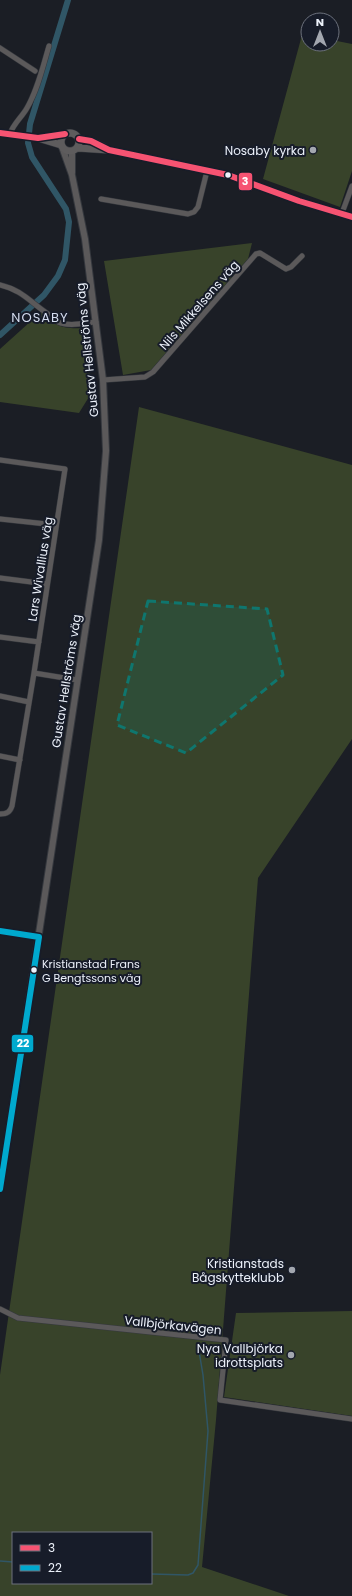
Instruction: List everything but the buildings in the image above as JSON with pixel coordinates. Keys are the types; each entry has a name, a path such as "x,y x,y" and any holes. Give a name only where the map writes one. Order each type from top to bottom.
{"main road":[{"path":"0,133 36,138 62,146 67,151 75,149 109,150 228,175 352,217"},
{"path":"36,138 73,133 79,139 90,141 109,150"},
{"path":"62,146 61,139 65,134"},
{"path":"75,149 79,139"}],"street":[{"path":"10,134 30,102 49,46"},
{"path":"0,48 34,71"},
{"name":"Gustav Hellströms väg","path":"0,1189 98,540 106,451 103,380 85,239 72,174 62,146"},
{"name":"Gustav Hellströms väg","path":"72,174 75,149"},
{"path":"101,199 188,214 194,212 198,207 207,171"},
{"path":"342,213 352,186"},
{"name":"Nils Mikkelsens väg","path":"103,380 145,377 153,372 256,254 260,253 265,255 286,269 291,267 302,256"},
{"path":"0,285 13,288 30,299 58,322 75,324 96,322"},
{"name":"Lars Wivallius väg","path":"0,460 65,469 39,642 11,810 5,814 0,814"},
{"path":"0,519 56,525"},
{"path":"0,578 48,584"},
{"path":"0,637 39,642"},
{"path":"34,673 77,680"},
{"path":"0,696 29,702"},
{"path":"0,756 20,760"},
{"path":"0,931 39,937"},
{"name":"Vallbjörkavägen","path":"0,1309 18,1318 226,1340 220,1400 352,1419"}],"highlighted area":[{"path":"148,601 267,609 283,675 186,753 117,725"}],"green space":[{"path":"300,42 300,52 340,52 340,42 352,44 352,171 340,207 263,179"},
{"path":"252,243 248,259 151,370 123,375 104,261"},
{"path":"41,312 51,321 60,326 84,328 92,392 79,413 0,402 0,349"},
{"path":"139,407 352,465 352,739 258,878 216,1420 202,1567 289,1596 0,1596 0,1375"},
{"name":"Nya Vallbjörka idrottsplats","path":"352,1311 352,1416 224,1397 236,1313"}],"waterway":[{"path":"0,335 44,295 58,276 65,260 69,222 66,209 32,157 28,143 30,124 68,0"},
{"path":"152,1574 188,1575 193,1573 198,1565 208,1431 203,1375 198,1345"},
{"path":"0,1561 12,1562"}],"transit line":[{"name":"3","path":"0,133 38,138 65,134"},
{"name":"3","path":"79,139 91,141 109,150 228,175 299,201 352,217"},
{"name":"22","path":"0,931 39,937 0,1189"}],"place":[{"name":"Nosaby kyrka","path":"313,150"},
{"name":"Kristianstad Frans G Bengtssons väg","path":"34,970"},
{"name":"Kristianstads Bågskytteklubb","path":"292,1270"},
{"name":"Nya Vallbjörka idrottsplats","path":"291,1355"}],"district":[{"name":"NOSABY","path":"40,317"}]}
